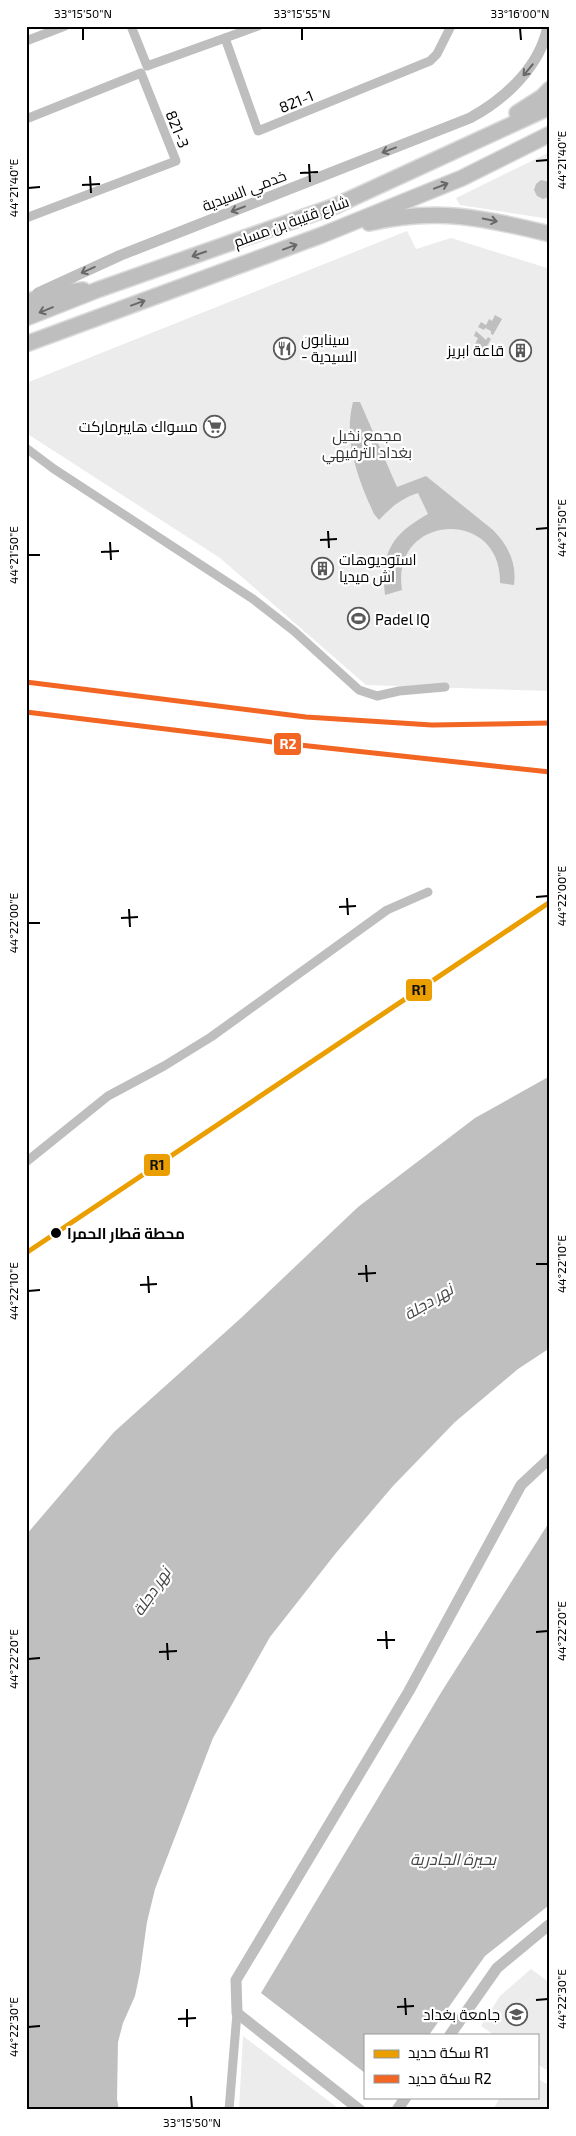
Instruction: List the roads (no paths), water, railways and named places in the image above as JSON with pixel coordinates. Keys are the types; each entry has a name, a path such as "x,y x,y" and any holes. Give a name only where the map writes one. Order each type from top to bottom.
{"highway":[{"path":"466,146 542,97 550,89"},
{"name":"شارع قتيبة بن مسلم","path":"26,318 97,290 335,206 550,107"},
{"name":"شارع قتيبة بن مسلم","path":"26,344 322,235 462,178 550,134"},
{"path":"322,235 394,217 436,214 484,218 550,234"},
{"path":"26,302 56,293 97,290"},
{"path":"26,354 46,337"}],"street":[{"path":"26,41 65,26"},
{"path":"131,26 147,66 258,26"},
{"name":"821-1","path":"225,38 258,131 430,61 437,54 451,26"},
{"name":"خدمي السيدية","path":"26,298 121,255 470,118 497,100 527,71 542,48 548,26"},
{"name":"821-3","path":"26,119 141,73 176,161 26,218"},
{"path":"26,448 54,469 253,599 294,631 359,690 378,696 399,691 445,688"},
{"path":"27,1160 108,1096 164,1066 211,1037 387,910 428,892"},
{"path":"229,2110 236,2013 236,1980 409,1691 521,1485 550,1458"},
{"path":"451,2034 497,1968 550,1924"},
{"path":"236,2013 360,2110"},
{"path":"397,2110 405,2098"}],"water":[{"path":"541,180 550,182 549,197 543,199 537,196 534,190 536,184"},
{"path":"495,315 502,319 493,335 491,331 478,327 481,322 486,325 489,319 492,321"},
{"path":"476,331 486,340 488,337 491,339 482,355 476,351 478,347 475,344 478,338 474,336"},
{"path":"353,402 360,402 397,487 426,476 493,530 507,548 513,562 514,585 500,583 496,558 484,541 467,532 447,529 428,534 413,546 403,564 402,590 385,595 385,567 391,546 405,529 428,514 418,493 397,504 379,520 374,514 358,473 351,445 350,416"},
{"name":"نهر دجلة","path":"550,1076 550,1348 518,1369 455,1422 393,1486 336,1553 270,1637 213,1738 155,1889 147,1922 135,1996 123,2023 118,2042 117,2099 119,2110 26,2110 26,1535 114,1432 241,1318 358,1207 475,1118"},
{"name":"بحيرة الجادرية","path":"550,1521 550,1898 548,1906 485,1956 430,2034 364,2034 364,2072 261,1993 442,1691"}],"rail line":[{"name":"R2","path":"26,682 306,717 432,725 550,723"},
{"name":"R2","path":"26,712 281,743 550,772"},
{"name":"R1","path":"26,1253 550,902"}],"place":[{"name":"سينابون - السيدية","path":"285,348"},
{"name":"قاعة ابريز","path":"520,350"},
{"name":"مسواك هايبرماركت","path":"214,426"},
{"name":"استوديوهات اش ميديا","path":"323,568"},
{"name":"Padel IQ","path":"359,619"},
{"name":"محطة قطار الحمرا","path":"56,1233"},
{"name":"جامعة بغداد","path":"516,2014"}],"park label":[{"name":"مجمع نخيل بغداد الترفيهي","path":"367,444"}]}
